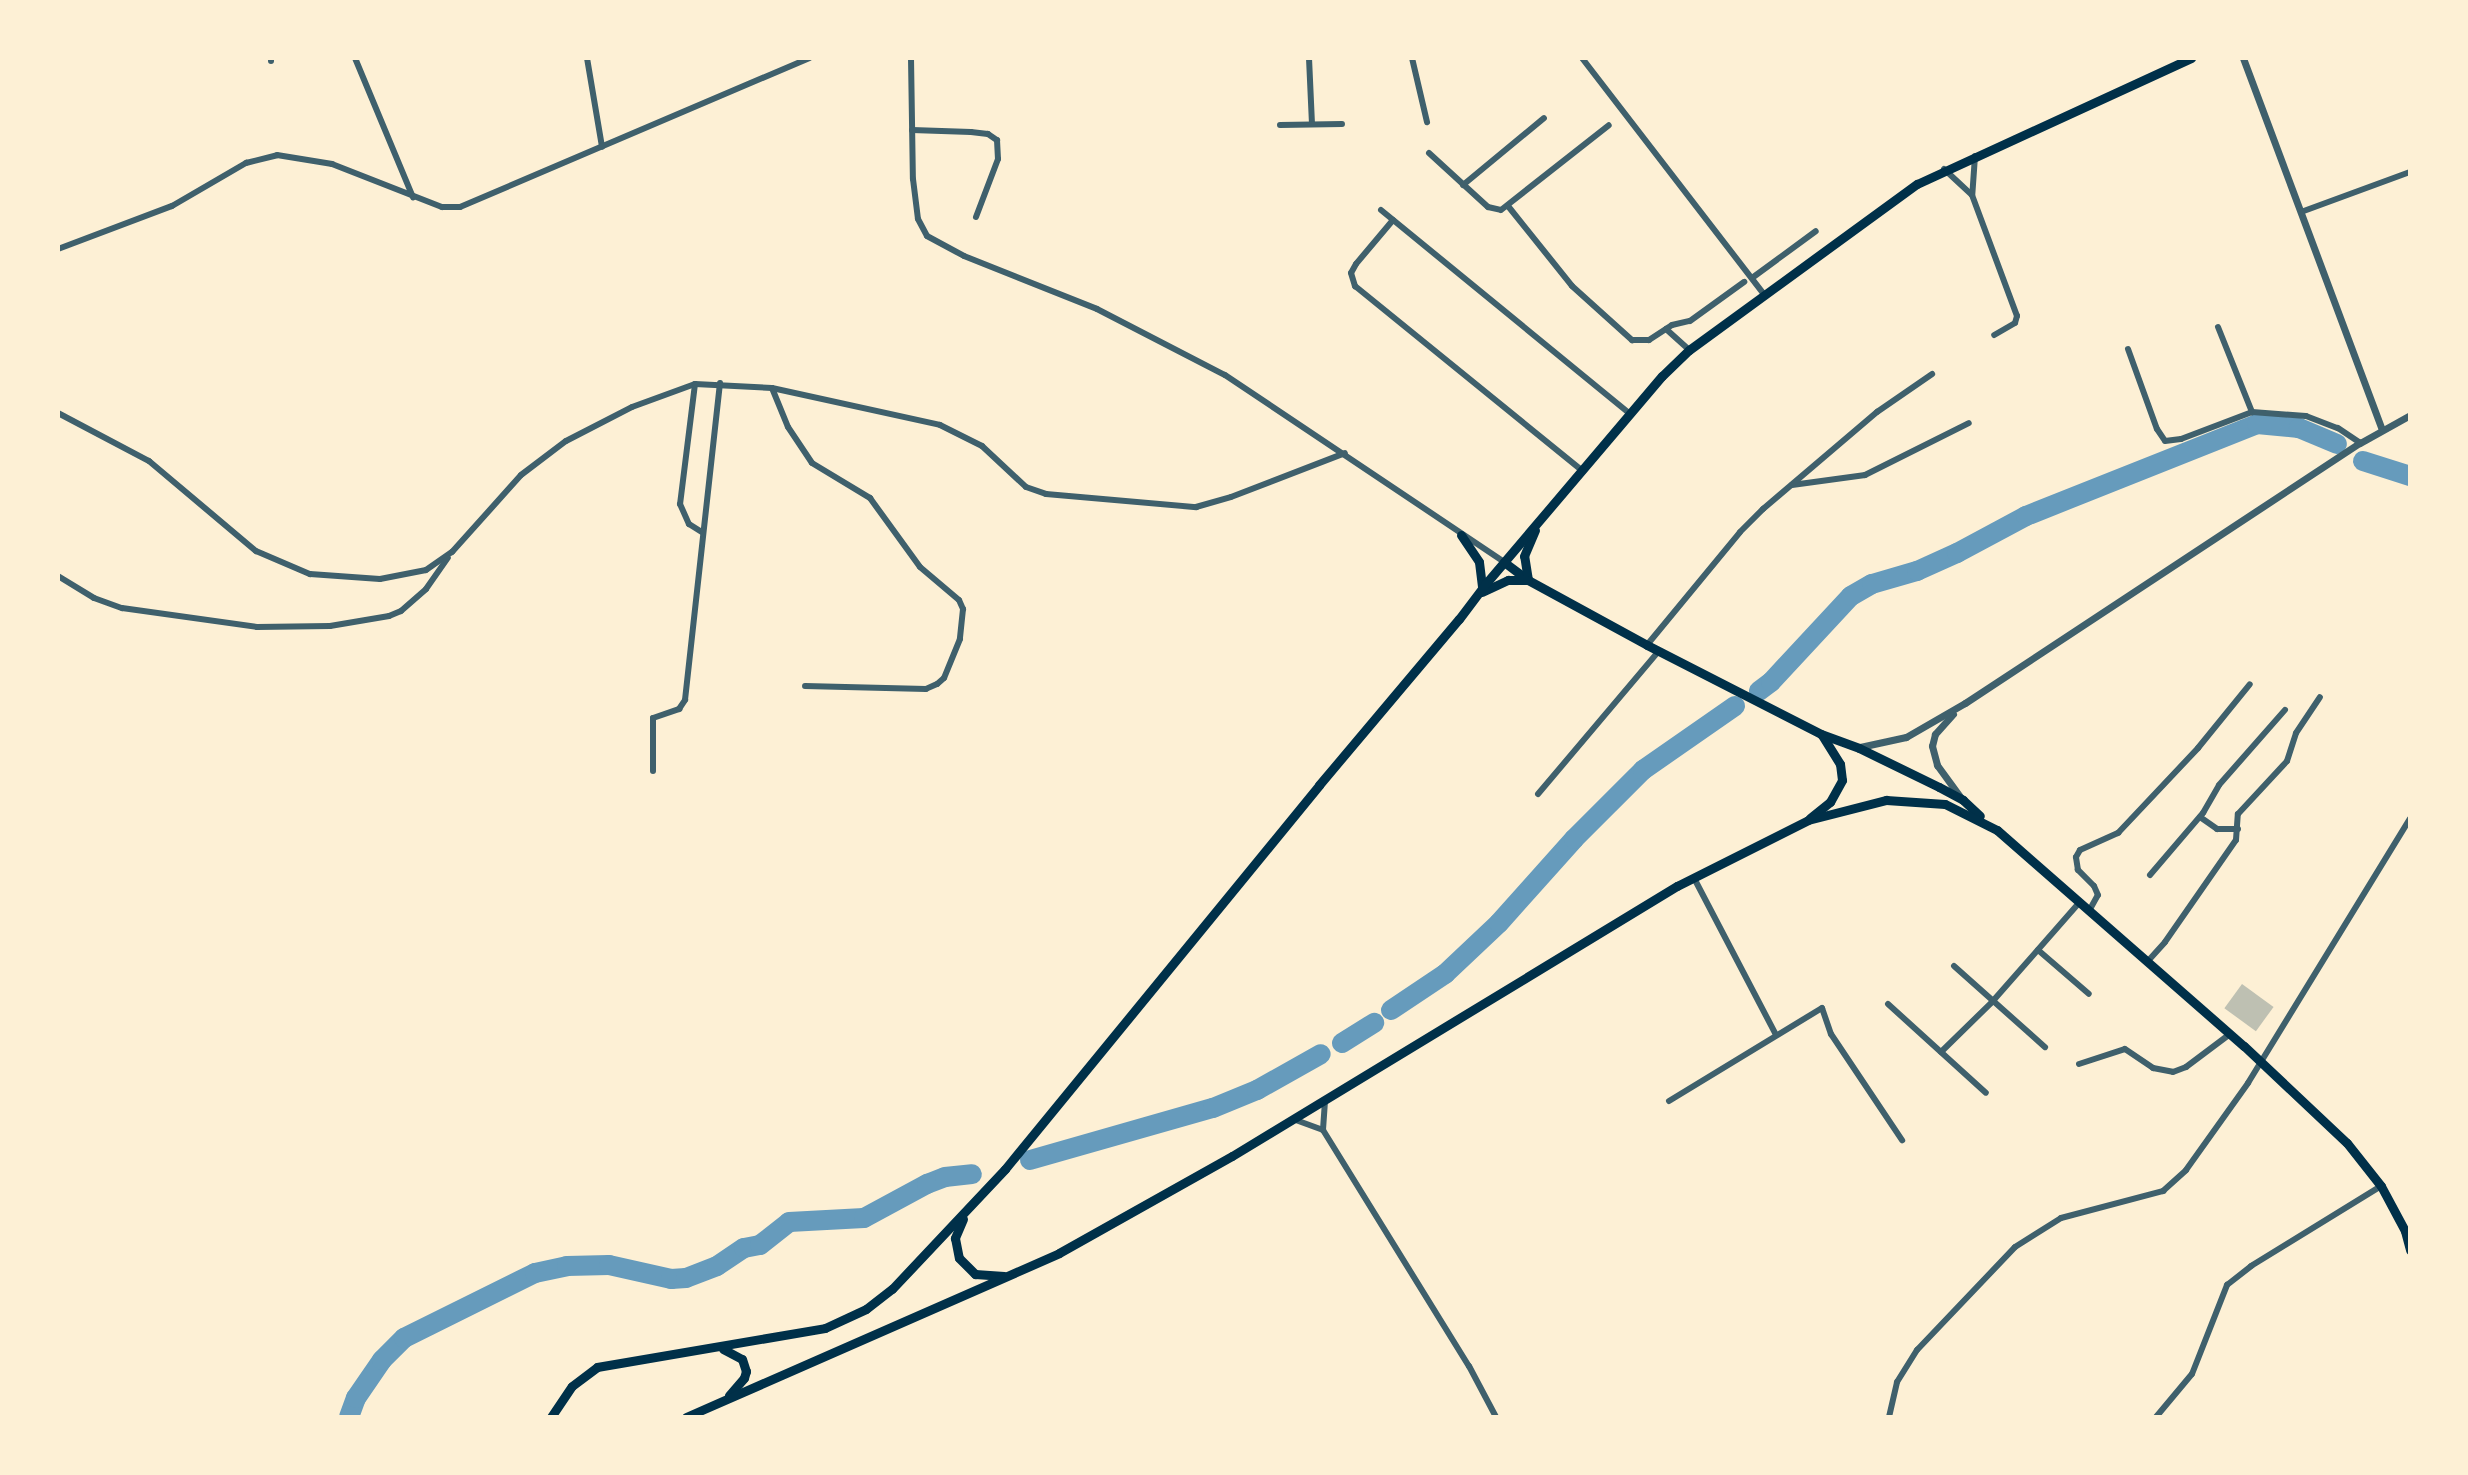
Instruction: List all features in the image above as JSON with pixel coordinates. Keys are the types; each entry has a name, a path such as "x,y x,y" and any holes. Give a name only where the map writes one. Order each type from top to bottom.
{"main road":[{"path":"554,1417 560,1401 583,1375 597,1367 802,1333 855,1315 892,1289 966,1212 1504,562 1689,350 1917,184 2191,58"},
{"path":"1528,580 1524,556 1538,523"},
{"path":"1461,535 1479,562 1479,592"},
{"path":"1504,562 1528,580 1647,645 1821,734 1859,748 1963,800 2261,1061 2347,1143 2381,1186 2408,1228 2410,1250"},
{"path":"1479,592 1498,583 1528,580"},
{"path":"1808,820 1830,802 1842,780 1840,764 1821,734"},
{"path":"686,1417 1008,1276 1148,1205 1694,878 1808,820 1870,803 1902,800 1945,804 1988,823"},
{"path":"966,1212 955,1238 959,1258 981,1276 1008,1276"},
{"path":"717,1347 735,1353 746,1371 744,1378 724,1400"}],"street":[{"path":"355,58 413,197"},
{"path":"587,58 602,147"},
{"path":"58,249 172,206 246,163 277,155 332,164 442,207 460,207 810,58"},
{"path":"911,58 918,219 927,236 964,256 1136,328 1225,375 1504,562"},
{"path":"1309,58 1312,123"},
{"path":"1412,58 1427,122"},
{"path":"1582,58 1764,294"},
{"path":"2243,58 2382,429"},
{"path":"2251,78 2252,58"},
{"path":"1463,185 1544,118"},
{"path":"1280,125 1342,124"},
{"path":"1429,153 1488,207 1501,210 1609,125"},
{"path":"912,130 988,134 997,140 998,159 976,217"},
{"path":"1975,155 1972,195 2017,316 2015,323 1994,335"},
{"path":"1944,169 1972,195"},
{"path":"2301,212 2410,172"},
{"path":"1508,206 1572,286 1632,340 1649,340 1666,329 1690,321 1744,282"},
{"path":"1381,210 1630,414"},
{"path":"1393,220 1356,264 1351,273 1355,286 1583,471"},
{"path":"1752,278 1816,231"},
{"path":"2218,327 2252,412"},
{"path":"1666,329 1689,350"},
{"path":"2128,349 2157,429 2165,441 2181,439 2252,412 2306,416 2338,428 2360,443"},
{"path":"1647,645 1740,532 1856,429 1932,374"},
{"path":"653,771 653,718 679,709 685,700 720,383"},
{"path":"58,576 94,598 122,608 257,627 330,626 378,619 401,611 426,589 452,552 542,456 594,424 695,384 772,388 940,425 982,446 1026,487 1046,494 1196,507 1231,497 1345,453"},
{"path":"695,384 680,504 689,524 702,532"},
{"path":"772,388 788,427 812,463 870,498 920,567 959,600 963,609 960,639 944,678 937,684 926,689 805,686"},
{"path":"58,413 149,461 256,551 310,574 380,579 405,576 426,570 452,552"},
{"path":"1859,748 1906,737 1965,703 2360,443 2410,415"},
{"path":"1792,485 1865,475 1969,423"},
{"path":"1538,794 1659,651"},
{"path":"2089,911 2098,895 2094,886 2078,870 2076,857 2080,850 2118,833 2198,748 2250,684"},
{"path":"2148,961 2183,917 2236,840 2238,814 2287,761 2296,733 2320,697"},
{"path":"1963,800 1937,765 1932,746 1944,723 1965,703"},
{"path":"2150,875 2200,817 2219,785 2285,710"},
{"path":"2200,817 2217,829 2238,829"},
{"path":"1889,1417 1897,1382 1917,1350 2015,1247 2061,1218 2150,1196 2174,1183 2198,1155 2261,1061 2410,819"},
{"path":"1694,878 1776,1035"},
{"path":"1941,1052 1992,1002 2079,903"},
{"path":"2038,950 2089,994"},
{"path":"1954,966 2045,1047"},
{"path":"1888,1004 1986,1093"},
{"path":"1669,1101 1822,1008 1831,1034 1902,1140"},
{"path":"2079,1064 2125,1049 2153,1068 2173,1072 2186,1067 2230,1034"},
{"path":"1325,1100 1323,1130 1469,1366 1496,1417"},
{"path":"1293,1119 1323,1130"},
{"path":"2156,1417 2192,1374 2227,1285 2251,1266 2381,1186"}],"building":[{"path":"2242,984 2274,1007 2256,1031 2224,1008"}],"waterway":[{"path":"1759,691 1851,596 1872,584 1917,571 1957,553 2026,516 2257,424 2299,428 2337,444"},
{"path":"2363,461 2410,476"},
{"path":"1391,1010 1445,974 1499,923 1574,839 1643,770 1735,706"},
{"path":"1342,1043 1374,1023"},
{"path":"1030,1160 1213,1108 1257,1090 1321,1054"},
{"path":"349,1417 356,1398 382,1360 404,1338 535,1273 567,1266 609,1265 671,1279 686,1278 717,1266 744,1248 760,1245 789,1222 864,1218 927,1184 945,1177 972,1174"}]}
